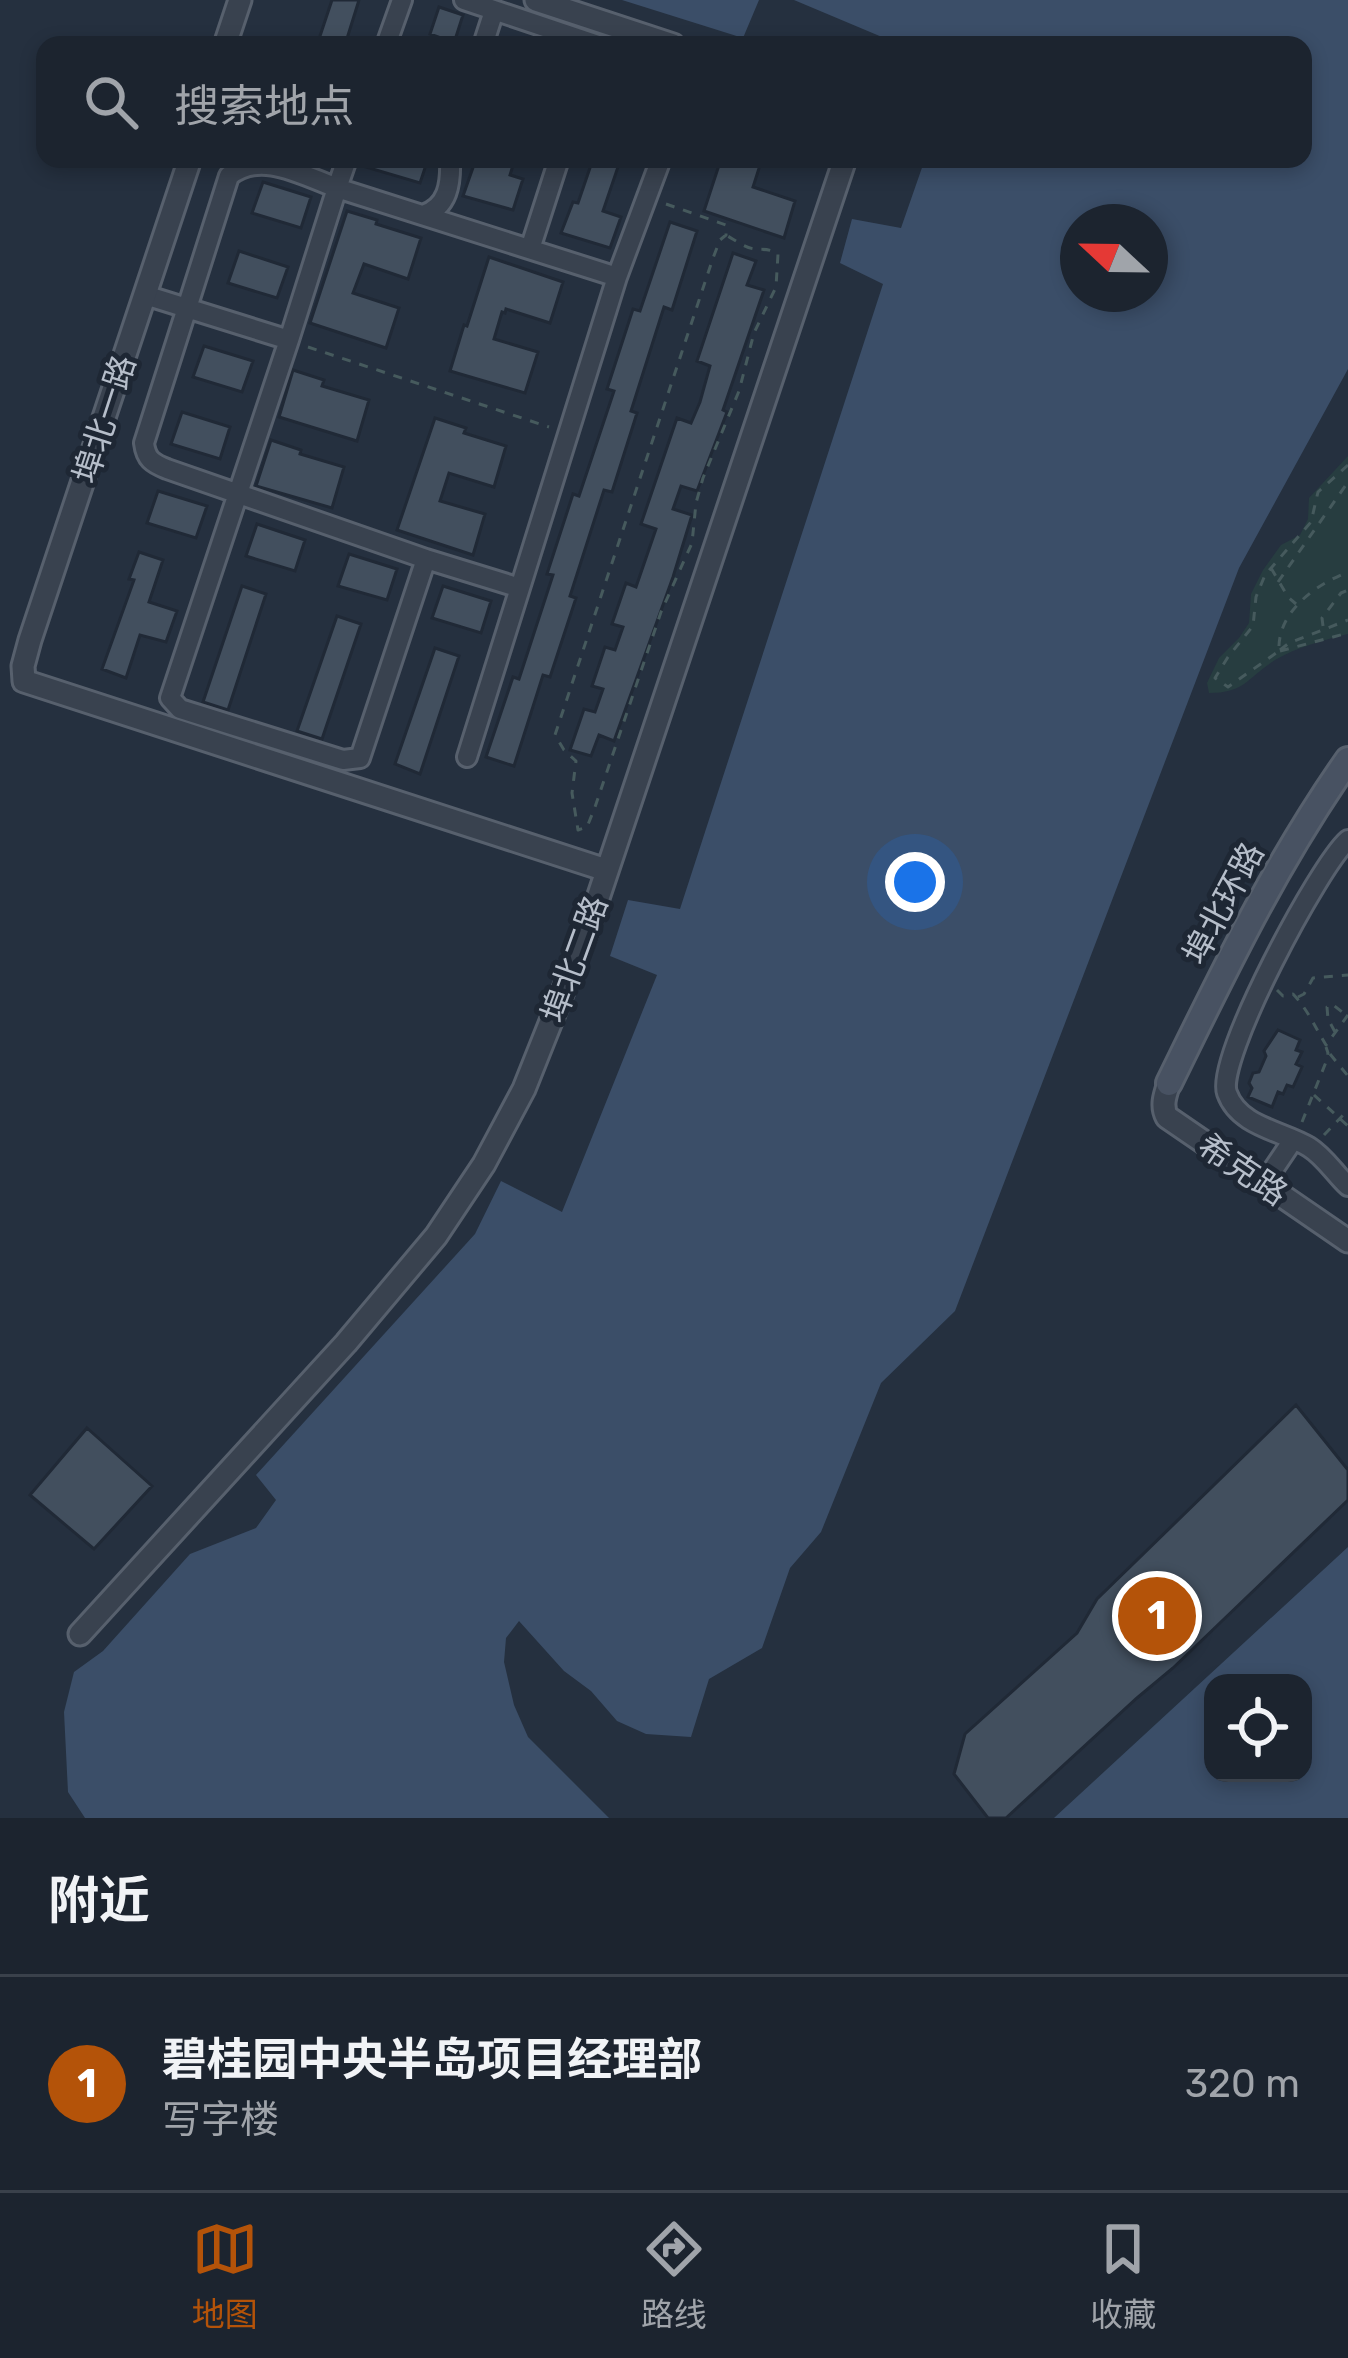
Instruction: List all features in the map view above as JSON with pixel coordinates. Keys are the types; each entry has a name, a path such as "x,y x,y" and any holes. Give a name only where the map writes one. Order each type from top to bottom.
{"main road":[{"name":"埠北环路","path":"1169,1084 1268,884 1348,760"}],"street":[{"path":"228,36 240,0"},
{"path":"389,36 402,0"},
{"path":"464,0 569,36"},
{"path":"536,0 646,36"},
{"path":"486,36 494,11"},
{"name":"埠北一路","path":"187,168 30,640 24,681 606,870"},
{"path":"238,168 229,176 144,443 146,454 153,464 520,588"},
{"path":"276,168 617,277"},
{"path":"344,168 170,698 180,710 344,760 360,758 426,559"},
{"path":"423,215 436,211 445,198 450,168"},
{"path":"530,249 556,168"},
{"path":"467,757 617,277 658,168"},
{"name":"埠北二路","path":"80,1634 362,1325 436,1236 505,1128 582,946 842,168"},
{"path":"145,295 289,340"},
{"path":"1348,840 1324,868 1267,976 1224,1078 1227,1096 1241,1114 1312,1149 1348,1186"},
{"name":"希克路","path":"1169,1084 1164,1100 1167,1118 1348,1241"},
{"path":"1264,1183 1293,1140"}],"path":[{"path":"647,197 726,225 726,235"},
{"path":"726,235 778,254 776,287 754,333 739,391 703,478 692,543 661,612 595,807 587,827 578,830 572,793 576,761 555,735 713,258 726,235"},
{"path":"289,340 568,434"},
{"path":"1348,465 1318,493 1310,522 1270,568 1256,597 1253,626 1215,678 1228,687 1289,643 1348,620"},
{"path":"1278,582 1348,482"},
{"path":"1270,568 1297,606"},
{"path":"1279,651 1285,624 1303,598 1348,572"},
{"path":"1324,628 1322,618 1341,592 1348,590"},
{"path":"1279,651 1348,630"},
{"path":"1312,633 1320,639"},
{"path":"1297,998 1313,977 1348,975"},
{"path":"1267,976 1283,996 1297,998 1328,1053 1348,1076"},
{"path":"1326,1046 1336,1033 1347,1015 1332,1004 1327,1007 1328,1019 1336,1033"},
{"path":"1293,1140 1328,1053"},
{"path":"1308,1074 1318,1079"},
{"path":"1312,1094 1348,1126"},
{"path":"1312,1149 1348,1110"}],"green space":[{"path":"1348,456 1348,634 1283,655 1238,687 1209,693 1207,683 1219,658 1249,623 1251,594 1263,570 1281,545 1300,535 1308,519 1309,498"}],"water":[{"path":"622,0 759,0 744,36"},
{"path":"794,0 1348,0 1348,369 1239,568 955,1311 881,1383 821,1532 790,1568 762,1648 709,1679 691,1737 646,1734 617,1721 519,1621 506,1638 504,1662 528,1737 609,1818 85,1818 68,1792 64,1712 74,1672 103,1651 190,1554 256,1528 276,1500 256,1475 475,1234 501,1181 562,1212 657,975 610,956 628,900 680,909 883,284 840,263 852,219 901,228 922,168 1312,168 1312,36 880,36"},
{"path":"1348,1547 1348,1818 1054,1818 1204,1680 1204,1782 1312,1782 1312,1674 1210,1674"}],"building":[{"path":"332,0 359,0 348,36 320,36"},
{"path":"439,7 463,15 456,36 430,34"},
{"path":"369,168 425,168 420,183"},
{"path":"473,168 512,168 510,175 523,179 513,210 463,196"},
{"path":"590,168 618,168 603,211 621,217 610,248 561,233 573,202 578,203"},
{"path":"718,168 759,168 753,187 795,201 784,238 704,211"},
{"path":"263,182 311,197 301,228 252,213"},
{"path":"347,211 421,238 408,279 364,264 353,293 399,308 386,348 310,323"},
{"path":"670,222 697,231 672,310 664,307 631,411 637,413 612,492 604,490 570,596 576,598 550,677 543,675 514,766 486,757 513,677 519,679 573,494 579,496 614,391 607,389 633,309 640,311"},
{"path":"239,251 288,267 277,298 228,283"},
{"path":"733,253 756,261 747,285 764,290 697,491 681,486 673,509 692,515 673,577 614,741 599,735 591,756 570,750 584,709 595,712 603,689 592,686 605,647 615,650 623,627 612,624 626,583 636,587 656,529 641,524 677,418 691,423 700,402 710,366 697,361"},
{"path":"489,257 563,282 550,323 506,309 502,312 494,339 538,352 525,393 450,371"},
{"path":"204,346 253,361 242,392 193,377"},
{"path":"293,370 324,380 322,386 369,400 357,441 279,417"},
{"path":"182,412 230,427 220,459 171,444"},
{"path":"435,418 506,446 494,487 449,473 440,501 485,514 473,555 397,530"},
{"path":"271,440 344,467 332,508 256,486"},
{"path":"158,491 207,506 196,538 147,523"},
{"path":"257,524 305,540 295,571 246,556"},
{"path":"139,552 163,560 149,602 177,611 166,642 140,635 126,678 102,669 134,580 129,579"},
{"path":"349,554 397,569 387,600 338,586"},
{"path":"242,586 266,594 228,710 203,702"},
{"path":"443,586 491,601 481,633 432,618"},
{"path":"337,616 361,624 322,739 297,731"},
{"path":"435,648 459,656 420,774 395,764"},
{"path":"1278,1030 1300,1040 1296,1050 1302,1052 1296,1064 1302,1067 1293,1087 1287,1085 1283,1094 1278,1092 1272,1107 1248,1097 1249,1083"},
{"path":"1296,1405 1348,1470 1348,1500 1173,1668 1006,1818 988,1818 954,1774 965,1734 1077,1633 1097,1599"},
{"path":"87,1428 152,1486 94,1549 30,1495"}],"place":[{"name":"碧桂园中央半岛项目经理部","path":"1157,1616"}]}
